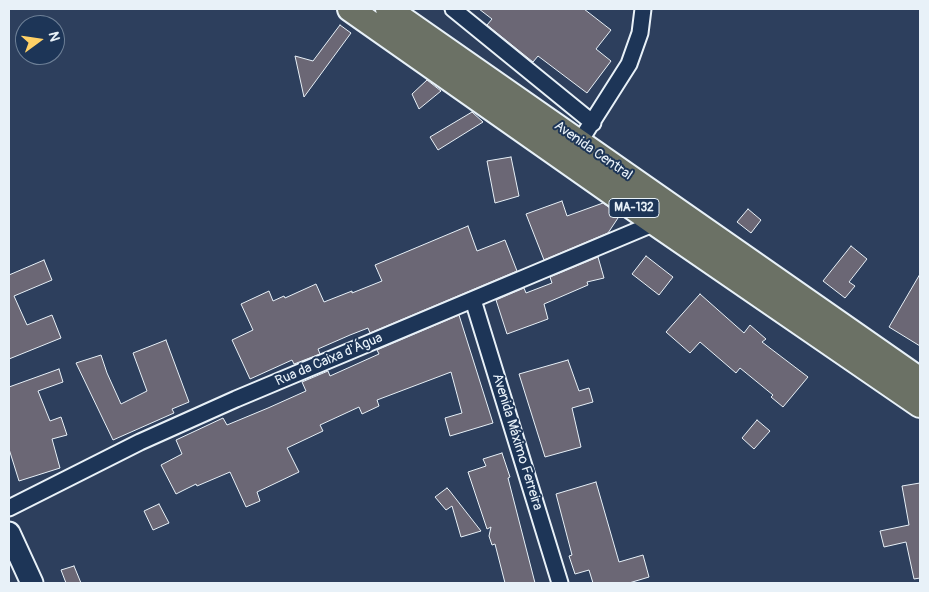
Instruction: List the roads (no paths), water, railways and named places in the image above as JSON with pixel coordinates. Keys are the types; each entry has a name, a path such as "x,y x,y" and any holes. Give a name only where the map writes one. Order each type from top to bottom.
{"main road":[{"name":"MA-132","path":"350,9 580,142 655,223 920,405"},
{"name":"Avenida Central","path":"388,9 920,380"}],"street":[{"path":"453,9 580,142 629,64 636,48 643,9"},
{"name":"Rua da Caixa d'Água","path":"9,508 158,434 655,223"},
{"name":"Avenida Máximo Ferreira","path":"473,300 560,583"},
{"path":"9,533 32,583"}]}
